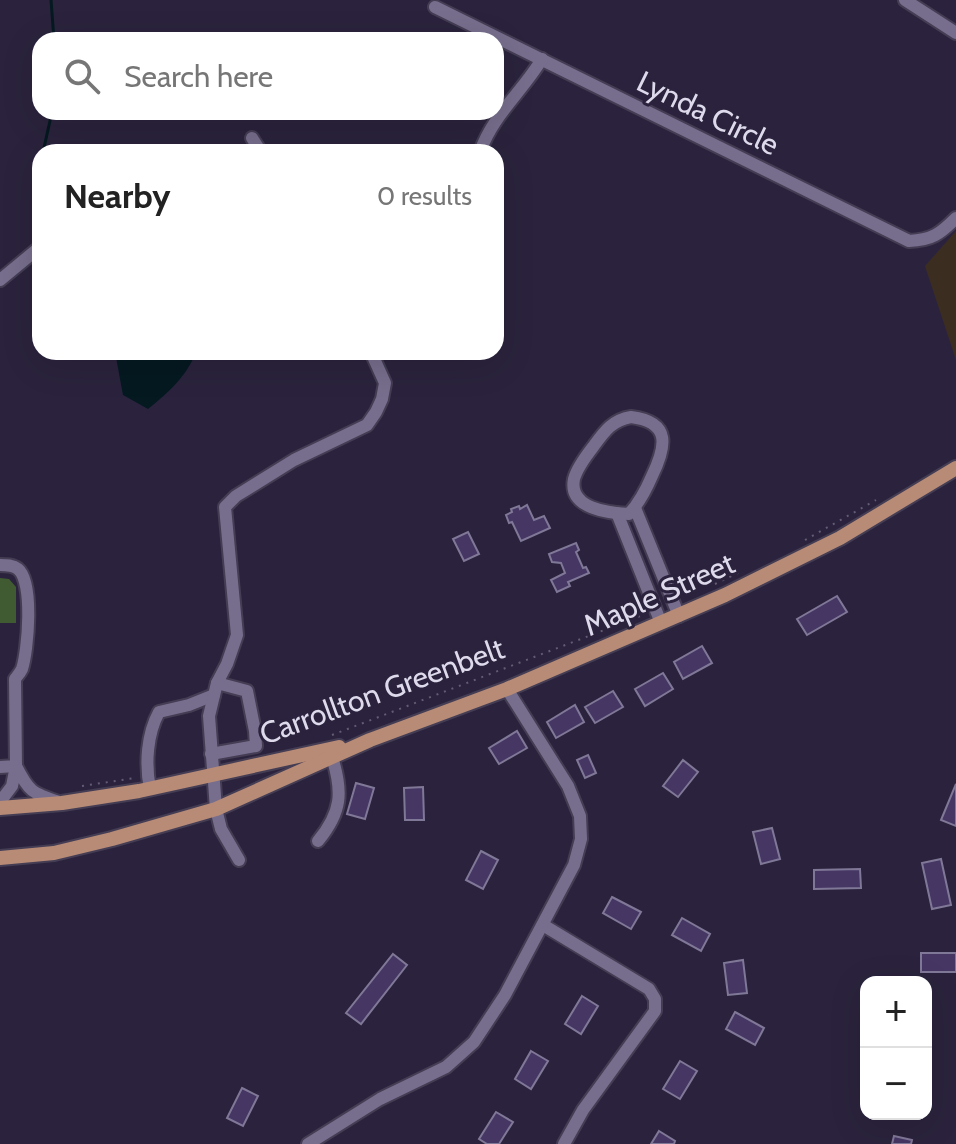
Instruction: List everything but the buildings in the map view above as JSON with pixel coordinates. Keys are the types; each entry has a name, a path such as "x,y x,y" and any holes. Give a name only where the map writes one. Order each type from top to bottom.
{"main road":[{"name":"Maple Street","path":"0,858 54,853 216,809 370,740 507,689 725,595 840,538 956,468"},
{"name":"Maple Street","path":"0,808 62,803 149,782 212,776 370,740"}],"street":[{"path":"905,0 956,33"},
{"name":"Lynda Circle","path":"435,7 486,32"},
{"name":"Lynda Circle","path":"504,41 909,241 924,240 941,233 956,218"},
{"path":"504,110 542,59"},
{"path":"484,144 496,120"},
{"path":"252,138 256,144"},
{"path":"0,280 32,254"},
{"path":"239,860 221,829 216,809 209,716 215,689 237,635 225,507 236,496 294,460 367,425 382,399 385,383 375,360"},
{"path":"631,417 642,418 655,425 660,431 663,447 646,490 635,508 629,514 608,513 585,504 574,487 574,479 583,461 607,428 631,417"},
{"path":"635,508 679,616"},
{"path":"617,513 661,623"},
{"path":"0,565 18,569 26,582 28,616 26,649 21,671 15,679 16,766 12,786 0,802"},
{"path":"0,677 15,679"},
{"path":"149,782 151,727 159,712 189,705 215,689 247,691 256,746 211,754"},
{"path":"308,1144 380,1099 446,1067 474,1042 505,995 574,865 581,839 580,816 568,786 507,689"},
{"path":"318,841 328,829 340,795 340,780 332,757"},
{"path":"0,767 16,766"},
{"path":"16,766 26,787 40,796 62,803"},
{"path":"543,925 649,989 655,999 655,1011 583,1110 564,1144"}],"path":[{"path":"795,546 883,496"},
{"path":"709,587 752,567"},
{"name":"Carrollton Greenbelt","path":"328,736 634,619"},
{"path":"73,787 149,782"}],"shaded area":[{"path":"956,231 956,360 925,266"}],"green space":[{"path":"0,578 9,579 16,587 16,623 0,623"}],"water":[{"path":"116,360 192,360 176,384 148,409 123,395"}],"waterway":[{"path":"51,0 53,32"},
{"path":"45,144 50,120"}]}
